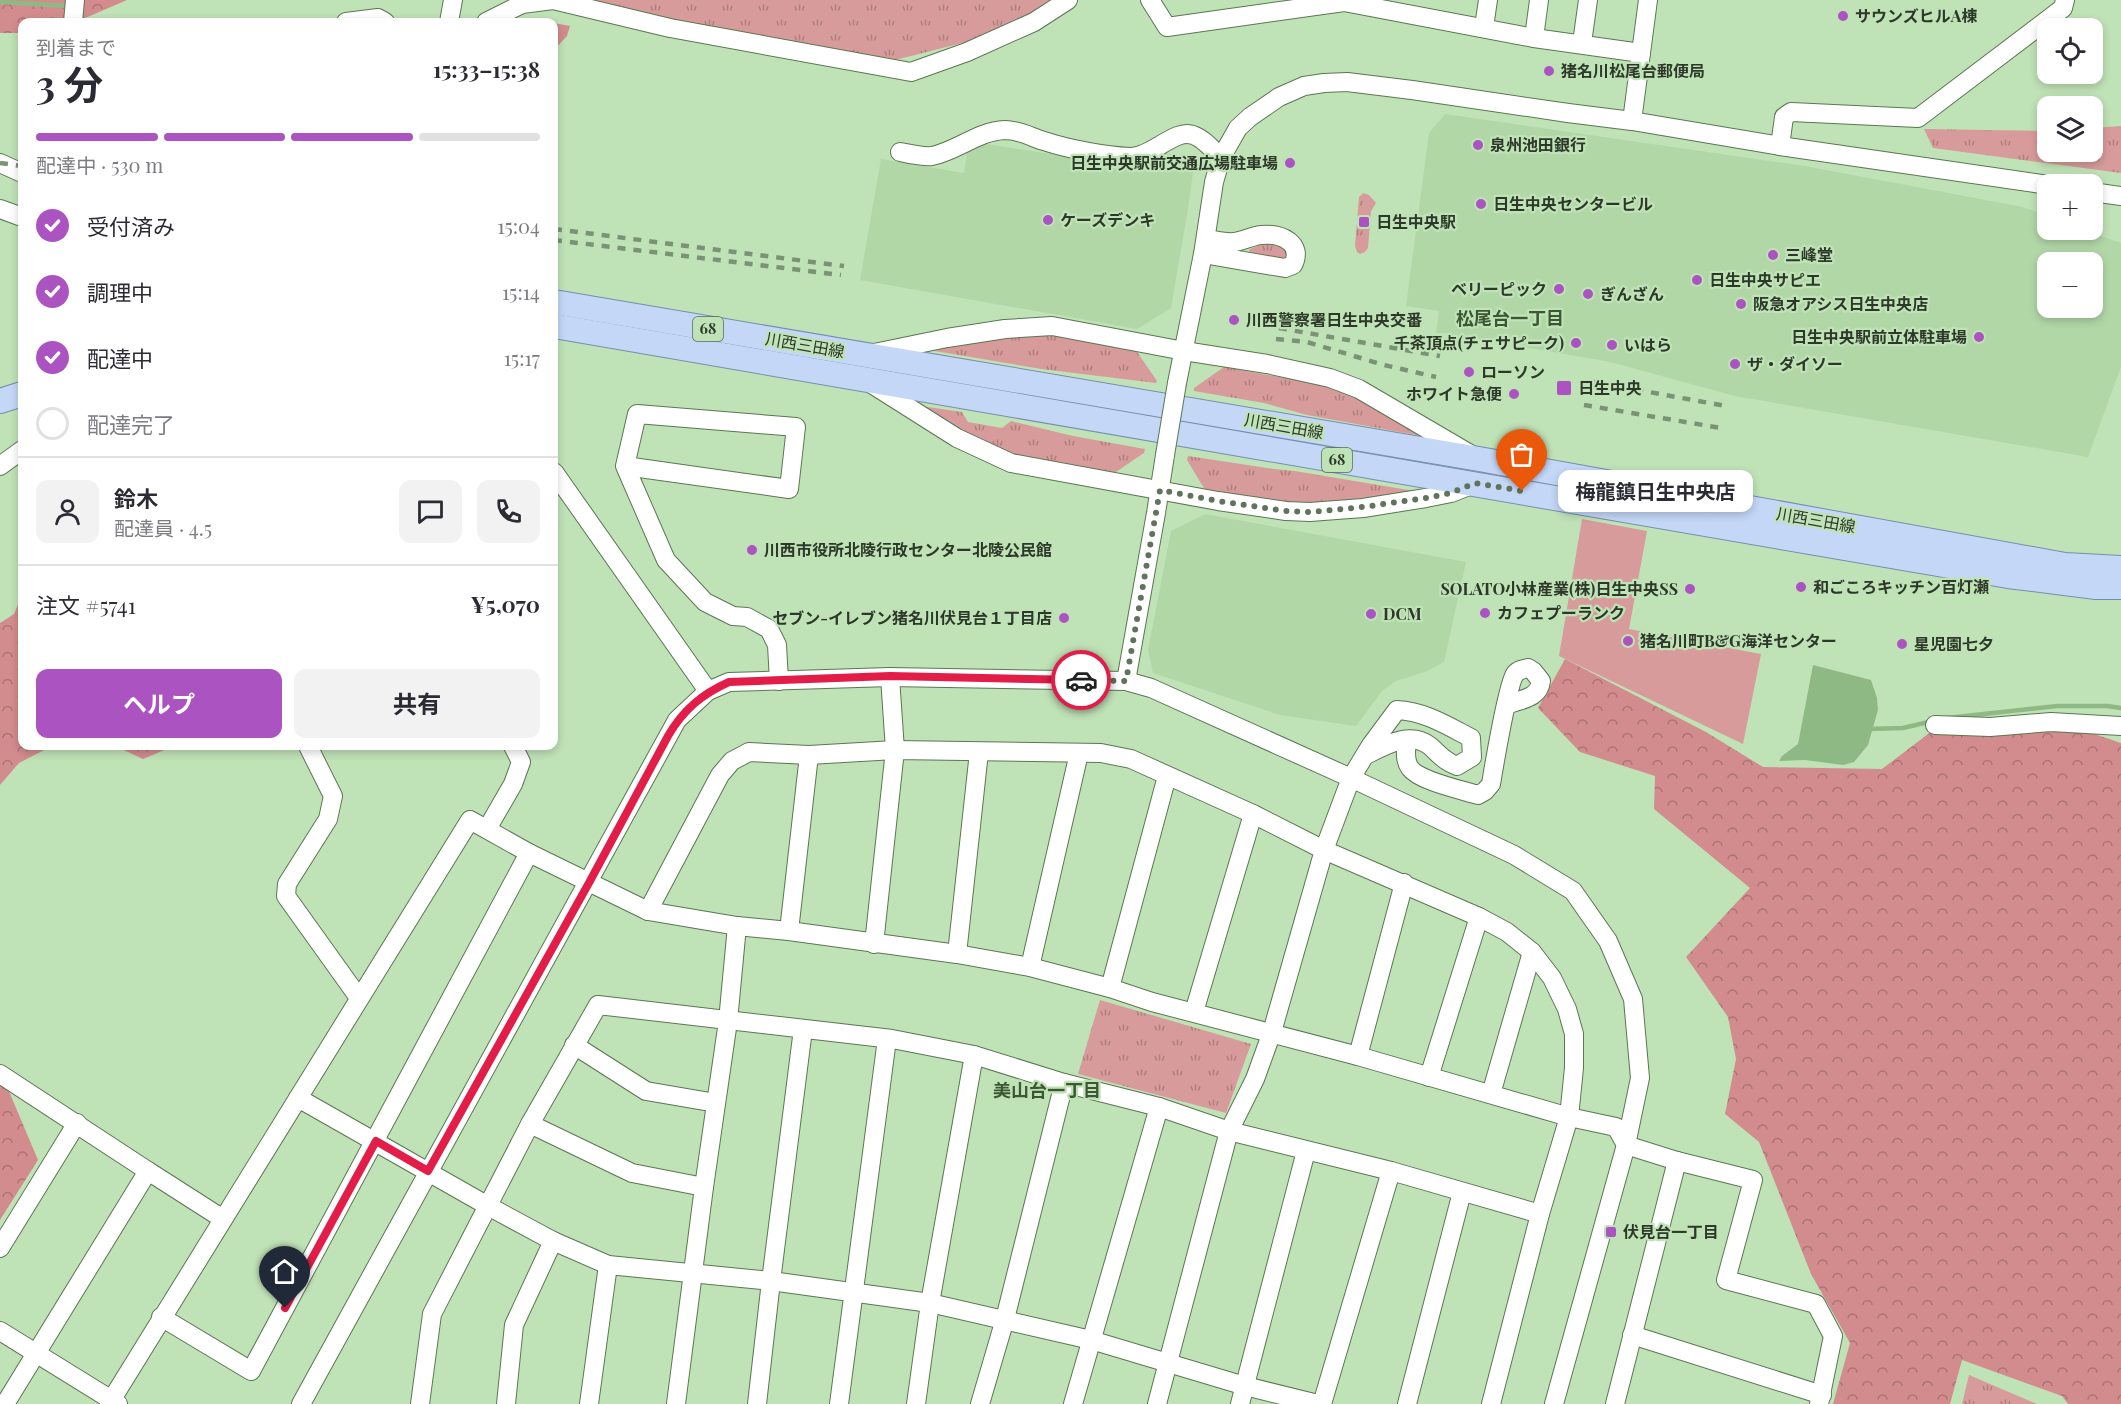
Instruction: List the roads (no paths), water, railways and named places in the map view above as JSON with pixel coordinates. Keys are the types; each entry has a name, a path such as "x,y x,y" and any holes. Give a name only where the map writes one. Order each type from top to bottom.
{"main road":[{"name":"川西三田線","path":"558,303 1479,459 2053,562 2121,568"},
{"name":"川西三田線","path":"558,327 2008,576 2096,587 2121,587"},
{"path":"0,401 18,395"}],"street":[{"path":"74,18 75,0"},
{"path":"450,18 453,0"},
{"path":"494,18 522,4 553,0 670,28 911,72 967,52 1034,22 1068,0"},
{"path":"1484,27 1488,0"},
{"path":"1534,38 1539,0"},
{"path":"1582,43 1587,0"},
{"path":"1632,121 1648,0"},
{"path":"1780,146 1784,117 1791,112 1918,118 2063,8 2065,0"},
{"path":"1154,1 1167,27 1343,1 1534,38 1641,53"},
{"path":"1126,681 1177,383 1221,158 1238,128 1266,105 1293,90 1324,83 1361,83 1632,121 1780,146 2037,183"},
{"path":"900,152 929,156 949,151 982,136 1010,130 1046,141 1112,156 1133,158 1152,151 1183,133 1199,138 1221,158"},
{"path":"0,163 18,171"},
{"path":"2103,194 2121,196"},
{"path":"0,209 18,216"},
{"path":"863,355 947,338 1052,326 1268,364 1330,378 1359,389 1479,459"},
{"path":"866,381 957,438 1011,463 1218,501 1286,511 1310,512 1426,498 1451,493 1475,483"},
{"path":"625,466 789,489 796,427 637,414 625,466 666,560 705,602 733,616 747,616 769,629 777,645 779,681"},
{"path":"0,466 18,453"},
{"path":"558,478 708,691"},
{"path":"874,944 895,750 890,676"},
{"path":"300,1404 677,720 708,691 729,682 890,676 1126,681 1151,688 1351,778 1514,855 1573,891 1608,941 1633,999 1640,1078 1626,1145 1554,1404"},
{"path":"1407,740 1408,765 1416,774 1478,795 1491,784 1507,705"},
{"path":"1157,1404 1229,1131 1255,1079 1272,1032 1324,850 1351,778 1364,756 1397,710 1409,711 1442,723 1471,738 1472,757 1456,766 1449,763 1428,744 1407,740 1387,744 1364,756"},
{"path":"1935,725 1990,727 2050,722 2121,726"},
{"path":"310,750 333,796 328,819 287,884 286,896 359,998"},
{"path":"487,829 513,784 521,762 515,750"},
{"path":"648,911 720,775 732,761 749,752 809,755 895,750 1101,753 1131,759 1253,814 1324,850 1404,883 1507,932 1532,952 1552,978 1567,1009 1574,1034 1574,1068 1569,1118 1540,1214 1491,1404"},
{"path":"957,954 979,752"},
{"path":"1030,967 1079,753"},
{"path":"789,931 809,755"},
{"path":"1110,988 1167,776"},
{"path":"1194,1012 1253,814"},
{"path":"0,1331 113,1403 161,1317 470,820 529,853 648,911 737,926 957,954 1030,967 1110,988 1152,1002 1358,1056 1569,1118 1616,1127 1626,1145 1677,1161 1753,1180 1726,1280 1816,1304 1833,1336 1820,1400 1632,1335"},
{"path":"161,1317 251,1371 529,853"},
{"path":"1358,1056 1404,883"},
{"path":"1429,1077 1479,917"},
{"path":"676,1404 728,1021 737,926"},
{"path":"1491,1094 1532,952"},
{"path":"420,1404 432,1314 530,1124 598,1005 887,1040 974,1055 1064,1083 1159,1107 1229,1131 1391,1171 1540,1214"},
{"path":"758,1404 803,1029"},
{"path":"839,1404 887,1040"},
{"path":"574,1046 646,1091 716,1103"},
{"path":"916,1404 930,1303 974,1055"},
{"path":"0,1074 223,1219"},
{"path":"980,1404 1005,1319 1064,1083"},
{"path":"298,1098 488,1206 553,1241 608,1265 771,1281 930,1303 1090,1340 1245,1386 1320,1404 1391,1171"},
{"path":"1073,1404 1159,1107"},
{"path":"0,1248 77,1123"},
{"path":"530,1124 632,1173 704,1187"},
{"path":"1240,1404 1306,1151"},
{"path":"1615,1404 1677,1161"},
{"path":"5,1404 148,1171"},
{"path":"1407,1404 1461,1192"},
{"path":"506,1404 514,1325 553,1241"},
{"path":"589,1404 608,1265"}],"waterway":[{"path":"0,2 69,6"},
{"path":"1947,718 2057,706 2121,708"},
{"path":"1867,729 1903,728 1933,721"}],"railway":[{"path":"0,163 18,165"},
{"path":"558,230 844,266"},
{"path":"558,240 841,275"},
{"path":"1279,328 1440,356"},
{"path":"1276,339 1307,342 1384,365 1436,377"},
{"path":"1588,381 1726,406"},
{"path":"1584,405 1721,428"}],"place":[{"name":"サウンズヒルA棟","path":"1843,16"},
{"name":"猪名川松尾台郵便局","path":"1549,71"},
{"name":"泉州池田銀行","path":"1478,145"},
{"name":"日生中央駅前交通広場駐車場","path":"1290,163"},
{"name":"日生中央センタービル","path":"1481,204"},
{"name":"ケーズデンキ","path":"1048,220"},
{"name":"日生中央駅","path":"1364,222"},
{"name":"三峰堂","path":"1773,255"},
{"name":"日生中央サピエ","path":"1697,280"},
{"name":"ベリーピック","path":"1559,289"},
{"name":"ぎんざん","path":"1588,294"},
{"name":"阪急オアシス日生中央店","path":"1741,304"},
{"name":"川西警察署日生中央交番","path":"1234,320"},
{"name":"日生中央駅前立体駐車場","path":"1979,337"},
{"name":"千茶頂点(チェサピーク)","path":"1576,343"},
{"name":"いはら","path":"1612,345"},
{"name":"ザ・ダイソー","path":"1735,364"},
{"name":"ローソン","path":"1469,372"},
{"name":"日生中央","path":"1564,388"},
{"name":"ホワイト急便","path":"1514,394"},
{"name":"梅龍鎮日生中央店","path":"1522,491"},
{"name":"川西市役所北陵行政センター北陵公民館","path":"752,550"},
{"name":"和ごころキッチン百灯瀬","path":"1801,587"},
{"name":"SOLATO小林産業(株)日生中央SS","path":"1690,589"},
{"name":"カフェプーランク","path":"1485,613"},
{"name":"DCM","path":"1371,614"},
{"name":"セブン‐イレブン猪名川伏見台１丁目店","path":"1064,618"},
{"name":"猪名川町B&G海洋センター","path":"1628,641"},
{"name":"星児園七夕","path":"1902,644"},
{"name":"伏見台一丁目","path":"1611,1232"}],"district":[{"name":"松尾台一丁目","path":"1510,319"},
{"name":"美山台一丁目","path":"1047,1091"}]}
